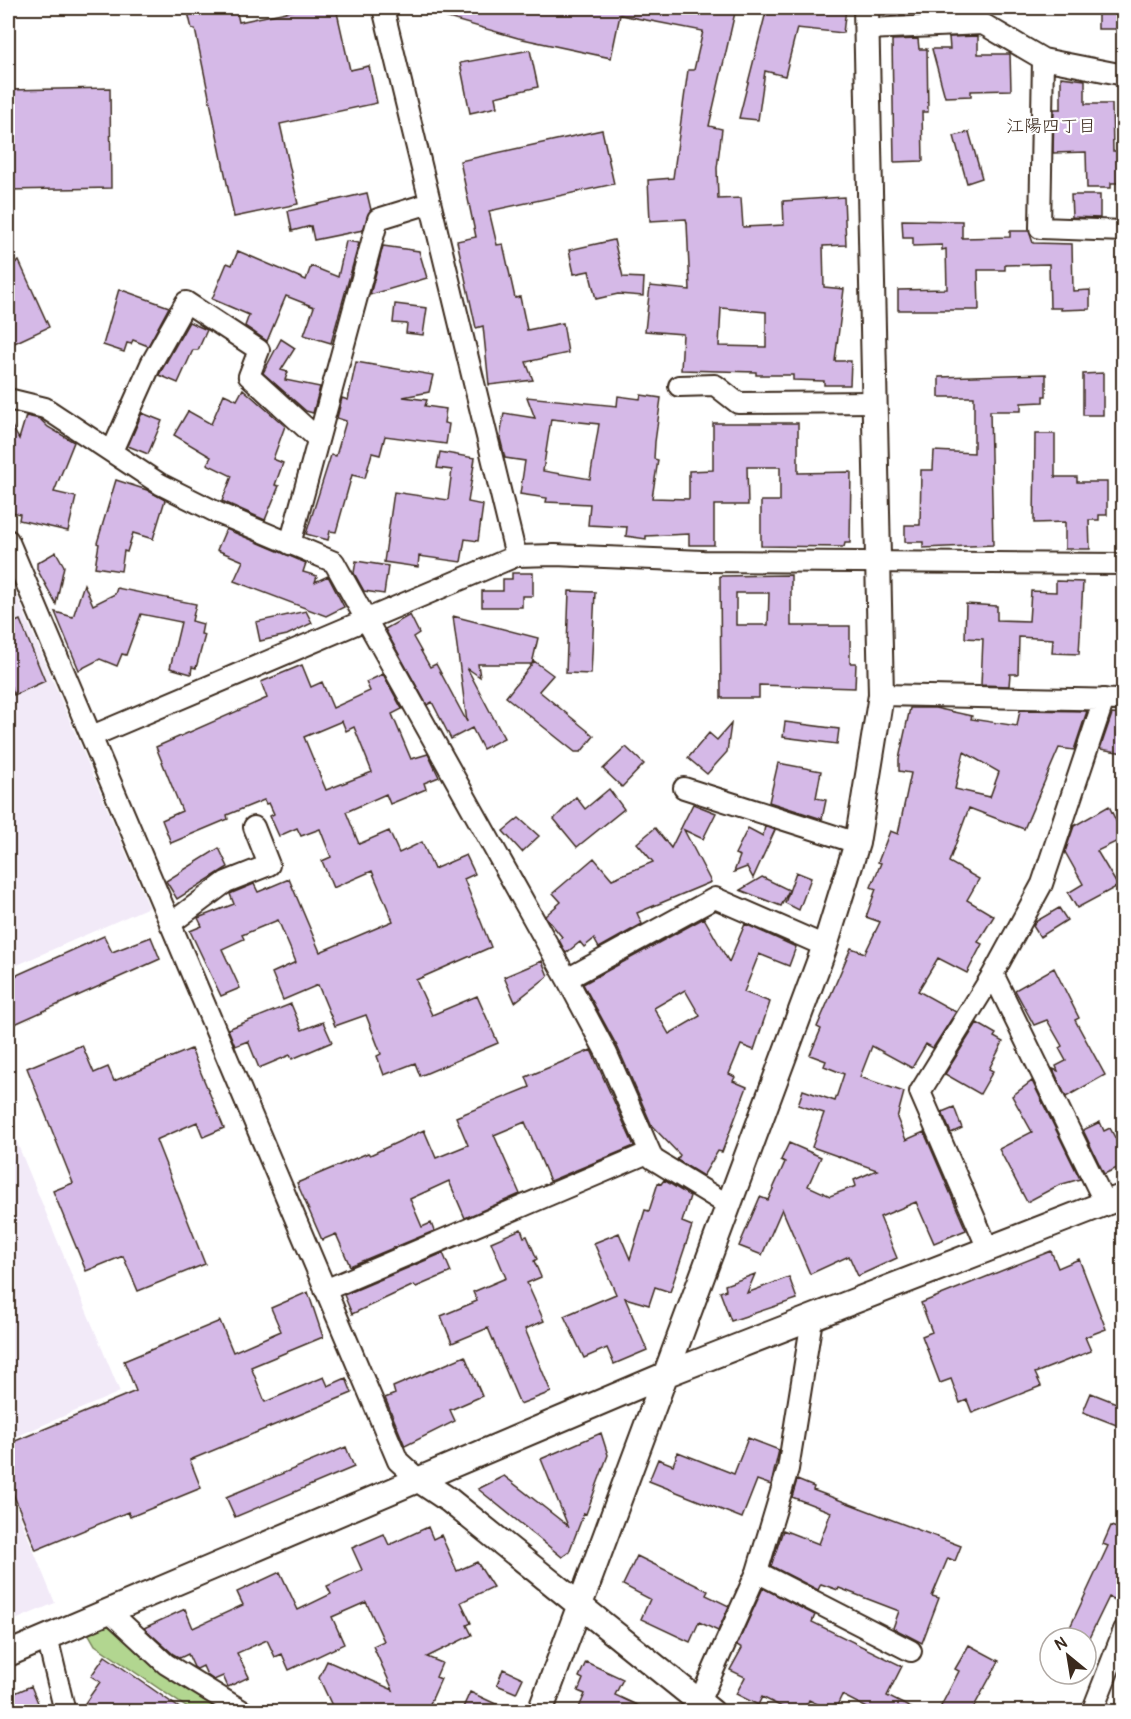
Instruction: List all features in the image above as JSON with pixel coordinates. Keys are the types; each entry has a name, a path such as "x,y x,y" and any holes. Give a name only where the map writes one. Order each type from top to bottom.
{"street":[{"path":"383,8 516,556"},
{"path":"540,1712 825,946 857,843 881,695 866,18 983,24 1043,59 1124,75"},
{"path":"1043,59 1040,228 1124,231"},
{"path":"290,544 378,219 430,203"},
{"path":"112,451 151,364 186,302 259,350 249,376 318,439"},
{"path":"679,386 715,385 738,403 875,402"},
{"path":"8,399 45,408 160,484 218,513 334,562 364,620 567,979 606,1054 654,1159 728,1205"},
{"path":"8,540 398,1461 706,1707 757,1572 788,1469 812,1319"},
{"path":"92,736 516,556 1124,564"},
{"path":"881,695 1114,700 1041,884 993,974 920,1092 988,1249"},
{"path":"684,788 857,843"},
{"path":"170,924 226,882 269,865 254,827"},
{"path":"567,979 715,898 825,946"},
{"path":"8,1654 667,1374 1114,1200 993,974"},
{"path":"325,1290 650,1152"},
{"path":"757,1572 911,1651"},
{"path":"109,1611 166,1665 244,1712"},
{"path":"1094,1711 1124,1630"},
{"path":"47,1637 65,1712"}],"shaded area":[{"path":"8,575 149,907 8,969"},
{"path":"8,1121 120,1392 8,1440"},
{"path":"8,1488 55,1603 8,1623"}],"green space":[{"path":"109,1611 244,1711 192,1711 95,1645 82,1622"}],"building":[{"path":"187,8 236,8 239,22 305,8 336,8 350,70 369,66 377,103 280,124 298,204 234,217 195,29 192,29"},
{"path":"427,8 736,8 709,126 722,129 717,168 718,199 741,198 743,227 784,225 783,201 844,197 846,245 823,246 824,287 844,289 835,361 851,361 850,385 824,385 824,381 793,380 793,375 681,370 683,334 645,331 650,286 690,290 686,219 650,221 648,180 673,178 688,70 694,70 703,31 620,15 611,58 518,38 427,12","holes":["721,308 766,312 766,347 719,346"]},
{"path":"767,8 846,8 843,33 797,28 785,76 765,71 758,120 739,118"},
{"path":"891,8 918,8 918,15 891,16"},
{"path":"1098,8 1124,8 1124,29 1098,29"},
{"path":"978,36 978,54 1010,54 1011,90 971,91 971,96 945,97 932,49 950,49 949,37"},
{"path":"918,39 919,49 927,49 928,112 922,112 923,161 894,162 892,40"},
{"path":"530,50 538,87 495,97 497,107 470,113 460,63"},
{"path":"1061,77 1085,80 1085,104 1112,104 1113,151 1121,151 1122,183 1111,183 1111,188 1087,188 1086,152 1053,153 1054,109 1061,109"},
{"path":"110,88 111,188 8,190 8,90"},
{"path":"602,130 614,184 489,211 497,245 503,244 515,298 520,297 527,330 563,323 568,353 526,362 533,380 489,385 483,326 476,328 457,241 476,237 460,161"},
{"path":"969,132 982,178 967,183 954,136"},
{"path":"367,193 371,210 363,230 314,240 311,226 292,231 288,211"},
{"path":"1071,195 1100,195 1100,218 1072,217"},
{"path":"902,220 962,221 962,238 1010,237 1010,231 1029,231 1033,243 1072,244 1073,291 1090,290 1090,309 1050,308 1049,264 1005,265 1005,270 978,270 979,310 898,310 898,290 947,289 946,249 942,250 942,245 913,246 913,238 903,238"},
{"path":"614,240 623,277 644,278 643,296 618,294 596,299 589,271 574,274 569,250"},
{"path":"346,241 359,243 331,343 304,335 314,307 286,296 267,341 245,326 249,315 212,299 227,263 232,265 238,251 306,280 311,266 338,277"},
{"path":"383,246 419,251 427,278 370,295"},
{"path":"19,261 49,327 8,346 8,266"},
{"path":"119,289 169,307 148,346 133,340 131,344 127,343 124,352 103,345"},
{"path":"395,304 427,308 423,335 406,333 407,324 393,323"},
{"path":"189,322 207,330 198,350 193,350 178,383 159,375"},
{"path":"281,339 295,348 281,370 288,372 285,380 320,387 313,413 306,411 263,373"},
{"path":"356,362 433,375 429,392 403,397 427,400 425,406 446,409 444,423 449,424 446,444 385,436 380,455 372,453 365,478 352,475 336,532 330,531 328,540 306,534 331,455 336,456 346,421 337,418 342,398 348,400"},
{"path":"1103,373 1103,415 1083,415 1083,374"},
{"path":"1046,374 1046,396 1043,396 1043,402 1021,403 1021,411 990,411 993,545 923,548 923,542 905,542 905,525 920,525 921,470 933,470 934,451 974,453 974,397 939,397 939,377"},
{"path":"243,389 285,426 273,459 283,463 275,485 279,486 265,520 222,501 232,476 207,464 211,457 174,435 188,411 211,424 224,394 237,400"},
{"path":"641,395 661,398 654,459 658,460 652,498 689,499 689,471 713,470 713,423 798,423 798,473 851,472 850,543 845,543 844,547 761,546 761,501 780,501 780,467 747,467 748,505 714,505 714,545 689,545 689,534 646,536 646,539 626,536 627,527 588,525 590,504 546,502 547,498 520,494 525,461 505,458 500,438 504,413 535,418 527,397 617,406 618,396 640,399","holes":["551,419 599,424 590,479 543,471"]},
{"path":"142,413 162,421 148,454 128,446"},
{"path":"26,416 40,419 48,427 74,442 54,492 76,497 68,531 19,520 20,514 8,511 8,419 19,439"},
{"path":"1035,434 1055,434 1055,477 1077,477 1077,482 1107,482 1107,515 1099,515 1099,520 1089,520 1090,549 1065,549 1065,522 1034,523"},
{"path":"440,452 475,458 468,502 483,505 478,541 465,539 461,562 419,556 418,567 384,562 394,492 448,500 452,470 437,468"},
{"path":"116,480 147,490 165,500 153,539 133,533 127,552 124,551 121,571 95,567 99,544 97,543"},
{"path":"226,529 306,563 303,572 317,576 315,582 328,576 344,607 326,616 234,581 243,561 217,550"},
{"path":"56,552 64,566 56,604 37,569 37,563"},
{"path":"356,561 388,566 384,594 364,591 354,573"},
{"path":"512,573 533,573 533,596 522,596 522,607 482,607 482,591 503,591 503,579 512,579"},
{"path":"791,575 791,626 850,626 850,663 856,663 855,688 759,685 759,698 721,698 720,576","holes":["736,593 769,593 768,625 736,625"]},
{"path":"1056,581 1083,582 1079,654 1052,653 1053,639 1019,637 1018,674 1010,674 1009,686 981,685 983,639 965,638 966,604 997,606 997,620 1029,621 1031,591 1056,592"},
{"path":"84,584 93,605 115,594 117,588 196,604 192,621 203,624 201,634 205,635 196,668 192,667 191,674 170,668 181,622 141,614 126,655 122,654 117,666 100,659 79,670 55,612 73,617"},
{"path":"569,591 595,592 591,674 566,673"},
{"path":"306,611 312,623 287,635 260,641 256,622"},
{"path":"410,615 419,633 413,637 430,667 436,664 467,722 453,616 538,638 532,664 478,664 480,677 467,668 504,738 483,749 472,728 451,739 432,702 427,705 385,629"},
{"path":"20,620 45,681 14,695 8,680 8,625"},
{"path":"534,661 553,675 539,691 594,736 581,752 575,752 506,697"},
{"path":"302,665 311,687 322,682 333,708 370,691 366,682 383,674 402,709 392,714 411,759 428,754 439,777 424,783 426,789 390,804 386,794 346,812 359,844 389,831 399,853 422,842 434,869 466,855 475,874 464,879 491,947 416,980 432,1015 477,996 498,1043 420,1076 415,1063 384,1075 377,1056 381,1054 366,1015 335,1026 318,985 283,1000 272,973 296,962 278,920 242,935 244,939 222,949 240,988 221,996 190,931 202,926 198,918 234,904 230,894 232,893 254,884 258,892 289,879 320,952 393,921 372,871 333,888 322,861 331,857 320,829 301,836 297,828 279,836 270,816 274,814 269,803 266,804 264,800 227,815 228,819 171,843 162,820 182,811 156,747 267,698 261,682","holes":["342,721 346,731 354,727 372,772 326,790 304,737"]},
{"path":"910,708 935,708 972,716 971,719 1017,726 1020,710 1087,711 1074,750 1059,748 1024,829 969,808 949,862 979,879 967,900 994,916 978,942 982,944 967,973 938,958 918,991 956,1012 933,1048 926,1044 912,1068 872,1046 860,1077 904,1092 897,1118 906,1140 924,1132 966,1230 934,1243 916,1202 880,1217 897,1258 858,1276 849,1256 810,1274 782,1209 762,1255 739,1246 760,1197 768,1200 785,1162 781,1160 789,1143 821,1157 808,1186 830,1196 856,1186 854,1180 877,1170 812,1147 824,1113 798,1105 803,1090 835,1101 844,1074 824,1066 826,1061 810,1055 821,1029 817,1027 851,948 865,953 880,922 866,917 876,889 871,887 881,863 878,862 890,831 898,834 911,773 899,771 899,759","holes":["964,752 999,772 990,797 955,789"]},
{"path":"1112,714 1124,715 1124,753 1100,749"},
{"path":"785,722 839,729 837,744 783,737"},
{"path":"731,724 727,752 707,774 688,758 709,733 717,740"},
{"path":"626,747 644,764 622,787 603,769"},
{"path":"778,763 821,771 816,798 826,800 822,819 769,802"},
{"path":"609,789 624,809 577,847 554,819 576,797 585,809"},
{"path":"693,804 716,813 703,839 684,830 711,882 637,913 642,924 599,948 594,939 584,947 580,942 566,953 559,940 562,937 545,916 561,902 553,893 594,858 612,879 653,862 637,843 655,828 671,848"},
{"path":"1109,806 1124,838 1097,851 1118,886 1077,908 1068,893 1083,884 1065,852 1074,826"},
{"path":"519,818 539,836 522,852 503,831"},
{"path":"765,826 775,830 753,878 747,867 734,872 740,856 735,854 748,828 763,836"},
{"path":"219,848 228,867 177,899 166,881"},
{"path":"796,872 811,878 799,910 785,903"},
{"path":"762,877 789,890 781,906 740,890"},
{"path":"1059,908 1067,920 1040,937 1033,926 1035,922"},
{"path":"704,918 729,962 745,924 796,947 789,966 759,954 744,992 770,1002 754,1050 741,1045 729,1074 735,1077 733,1081 747,1087 722,1152 718,1151 703,1176 677,1160 680,1155 652,1126 618,1048 583,984","holes":["685,990 700,1016 669,1034 654,1008"]},
{"path":"104,936 112,952 151,937 160,959 8,1027 8,979"},
{"path":"542,961 548,976 515,1002 504,977"},
{"path":"1054,968 1079,1018 1075,1020 1105,1075 1066,1097 1053,1069 1058,1071 1056,1066 1066,1061 1059,1048 1062,1046 1047,1020 1034,1025 1015,990"},
{"path":"291,1004 302,1030 323,1022 332,1042 292,1059 290,1055 259,1068 248,1041 235,1046 228,1029"},
{"path":"977,1023 996,1034 994,1037 1003,1042 989,1069 993,1071 980,1094 945,1074"},
{"path":"82,1045 94,1073 108,1067 114,1081 191,1049 224,1128 203,1137 197,1122 156,1140 205,1264 138,1291 123,1256 86,1271 53,1191 73,1183 27,1068"},
{"path":"591,1050 634,1146 550,1181 525,1122 494,1135 520,1194 465,1218 449,1181 410,1199 422,1227 431,1223 434,1231 350,1266 336,1234 322,1240 297,1183 368,1153 370,1155 424,1130 436,1158 468,1145 456,1117 530,1087 526,1077"},
{"path":"1032,1081 1080,1179 1059,1185 1027,1202 999,1149 1032,1132 1012,1096"},
{"path":"954,1107 962,1128 951,1133 942,1112"},
{"path":"1100,1122 1104,1131 1110,1128 1124,1155 1124,1165 1104,1174 1083,1130"},
{"path":"664,1180 690,1196 682,1222 692,1226 670,1292 655,1287 649,1305 625,1298 647,1350 614,1364 607,1348 584,1358 564,1316 616,1294 594,1243 619,1233 630,1259 645,1210 649,1211 658,1183 661,1184"},
{"path":"521,1229 524,1237 527,1236 537,1259 534,1261 541,1277 527,1283 544,1321 525,1329 551,1392 520,1404 488,1328 452,1343 441,1316 477,1301 473,1292 506,1278 491,1242"},
{"path":"1051,1251 1058,1268 1079,1259 1106,1329 1085,1337 1091,1351 1035,1373 1041,1386 972,1413 967,1400 960,1403 951,1379 940,1383 922,1336 932,1332 921,1303"},
{"path":"443,1253 451,1272 416,1287 414,1285 352,1314 344,1295"},
{"path":"755,1274 747,1293 789,1277 797,1299 731,1321 720,1292 726,1290 725,1285"},
{"path":"308,1292 323,1337 251,1367 265,1402 324,1377 328,1386 346,1378 352,1393 190,1460 201,1488 130,1517 128,1512 36,1550 8,1481 8,1444 136,1391 124,1361 220,1321 233,1352 281,1331 271,1308"},
{"path":"465,1356 482,1396 450,1410 455,1421 405,1446 385,1398 395,1394 393,1387"},
{"path":"1091,1393 1124,1406 1124,1428 1083,1412"},
{"path":"601,1433 608,1455 569,1552 562,1557 478,1489 504,1476 568,1526 541,1459"},
{"path":"748,1438 779,1450 771,1485 757,1480 742,1518 649,1481 658,1459 673,1465 678,1452 734,1474"},
{"path":"346,1447 354,1467 235,1517 226,1497"},
{"path":"797,1480 814,1487 813,1490 961,1546 955,1561 948,1558 932,1596 939,1598 922,1643 893,1628 899,1611 839,1588 838,1590 821,1584 818,1590 771,1566 783,1530 819,1544 831,1512 792,1497"},
{"path":"1124,1514 1124,1588 1117,1601 1109,1597 1095,1626 1071,1626 1108,1546 1103,1544 1111,1526 1117,1528"},
{"path":"428,1527 433,1539 441,1535 457,1571 477,1562 493,1587 461,1602 471,1623 467,1625 472,1635 427,1657 442,1663 436,1677 441,1679 429,1706 442,1712 335,1712 319,1678 327,1661 393,1690 373,1646 384,1641 366,1602 332,1617 344,1644 289,1670 282,1654 275,1657 267,1640 237,1653 249,1677 228,1687 223,1676 214,1680 207,1675 203,1666 197,1669 194,1667 188,1654 180,1658 173,1654 144,1628 185,1609 193,1628 243,1605 237,1592 280,1572 298,1610 331,1594 327,1586 362,1570 352,1548 384,1534 389,1545"},
{"path":"637,1556 708,1591 706,1595 729,1606 718,1631 699,1622 690,1642 641,1619 650,1599 623,1585"},
{"path":"763,1588 815,1615 812,1622 902,1666 887,1696 919,1712 875,1712 842,1695 834,1712 809,1700 803,1712 792,1712 762,1697 758,1705 736,1694 745,1677 730,1670 742,1648 737,1645"},
{"path":"969,1645 999,1661 971,1712 938,1712 959,1671 955,1669"},
{"path":"105,1656 185,1712 98,1712 85,1703 100,1682 91,1676"},
{"path":"586,1662 623,1679 615,1695 652,1712 577,1712 585,1694 578,1691 583,1679 579,1677"},
{"path":"503,1669 523,1678 516,1693 497,1685"},
{"path":"31,1686 39,1705 23,1712 8,1712 8,1696"},
{"path":"470,1692 513,1712 461,1712"}],"district":[{"name":"江陽四丁目","path":"1051,126"}]}
